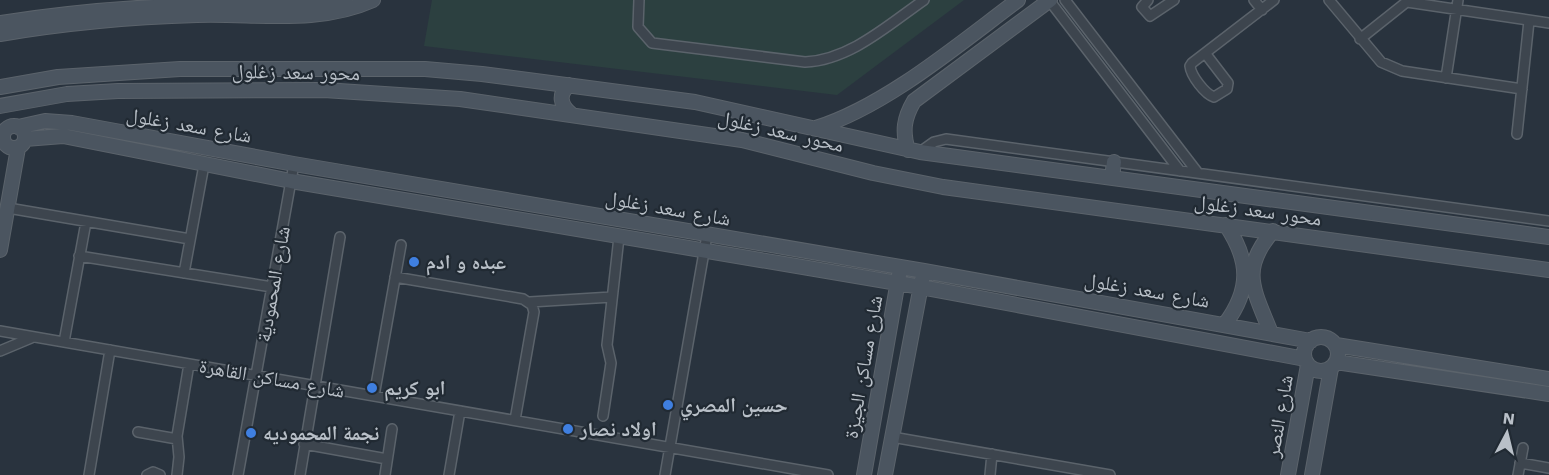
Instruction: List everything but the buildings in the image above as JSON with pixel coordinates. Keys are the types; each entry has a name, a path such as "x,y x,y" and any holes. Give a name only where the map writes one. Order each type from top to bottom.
{"street":[{"path":"0,23 81,11 230,4 313,6 345,0"},
{"path":"98,10 205,15 310,16 345,11 373,0"},
{"path":"639,0 638,27 652,43 805,62 827,59 848,51 924,0"},
{"path":"814,128 864,109 1018,0"},
{"path":"1180,171 1049,0 914,101 904,123 903,135 914,151 946,139 1180,171 1198,173 1247,187 1549,221"},
{"path":"1065,0 1198,173"},
{"path":"1148,0 1143,7 1150,16 1174,0"},
{"path":"1254,0 1262,9"},
{"path":"1205,53 1228,83 1227,89 1214,97 1209,95 1190,69 1192,63 1262,9 1274,0"},
{"path":"1329,0 1381,62 1402,71 1522,89"},
{"path":"1360,39 1408,1 1457,5 1529,21 1549,23"},
{"path":"1446,78 1457,5"},
{"path":"0,34 81,11"},
{"path":"1517,134 1529,21"},
{"name":"محور سعد زغلول","path":"0,87 58,77 180,69 425,69 695,102 914,151 1112,178 1247,187 1549,237"},
{"path":"569,85 563,91 561,100 564,108 571,114"},
{"path":"897,87 914,101"},
{"name":"محور سعد زغلول","path":"0,106 67,94 118,91 324,90 460,99 742,140 912,182 1549,270"},
{"name":"شارع سعد زغلول","path":"20,138 54,121 99,128 294,164 1226,324 1311,341"},
{"path":"7,128 20,138 8,147 1,139 7,128"},
{"path":"97,143 99,128"},
{"name":"شارع سعد زغلول","path":"20,138 53,136 97,143 291,181 921,287 1307,362"},
{"path":"0,250 20,138"},
{"path":"1112,178 1114,162"},
{"name":"شارع المحمودية","path":"238,475 294,164"},
{"path":"184,273 204,165"},
{"path":"8,208 190,239"},
{"path":"64,342 86,222"},
{"path":"1226,225 1241,252 1245,277 1238,306 1226,324"},
{"path":"1270,333 1256,298 1253,274 1258,249 1273,231"},
{"path":"664,475 707,235"},
{"path":"300,475 340,237"},
{"path":"603,416 610,363 607,345 619,237"},
{"path":"374,396 401,245"},
{"path":"79,256 272,287"},
{"name":"شارع مساكن الجيزة","path":"864,475 901,267"},
{"name":"شارع مساكن الجيزة","path":"885,475 924,271"},
{"path":"395,277 530,302 612,297"},
{"path":"515,420 534,312 530,302"},
{"name":"شارع مساكن القاهرة","path":"0,331 828,475"},
{"path":"0,351 16,342 36,337"},
{"path":"1549,379 1336,345 1324,338 1311,341 1305,349 1307,362 1319,371 1334,365 1549,394"},
{"path":"1312,475 1338,354 1336,345"},
{"path":"89,475 110,350"},
{"name":"شارع النصر","path":"1288,475 1307,362"},
{"path":"177,475 179,458 177,439 189,364"},
{"path":"449,475 460,411"},
{"path":"385,475 392,429"},
{"path":"138,432 177,439"},
{"path":"892,437 1110,475"},
{"path":"304,444 387,459"},
{"path":"1518,475 1523,448"},
{"path":"990,475 992,454"},
{"path":"1520,463 1549,468"},
{"path":"764,475 766,464"},
{"path":"147,475 153,472 160,475"}],"green space":[{"path":"432,0 964,0 837,95 424,46"}],"place":[{"name":"عبده و ادم","path":"414,262"},
{"name":"ابو كريم","path":"372,388"},
{"name":"حسين المصري","path":"668,405"},
{"name":"اولاد نصار","path":"568,429"},
{"name":"نجمة المحموديه","path":"251,433"}]}
